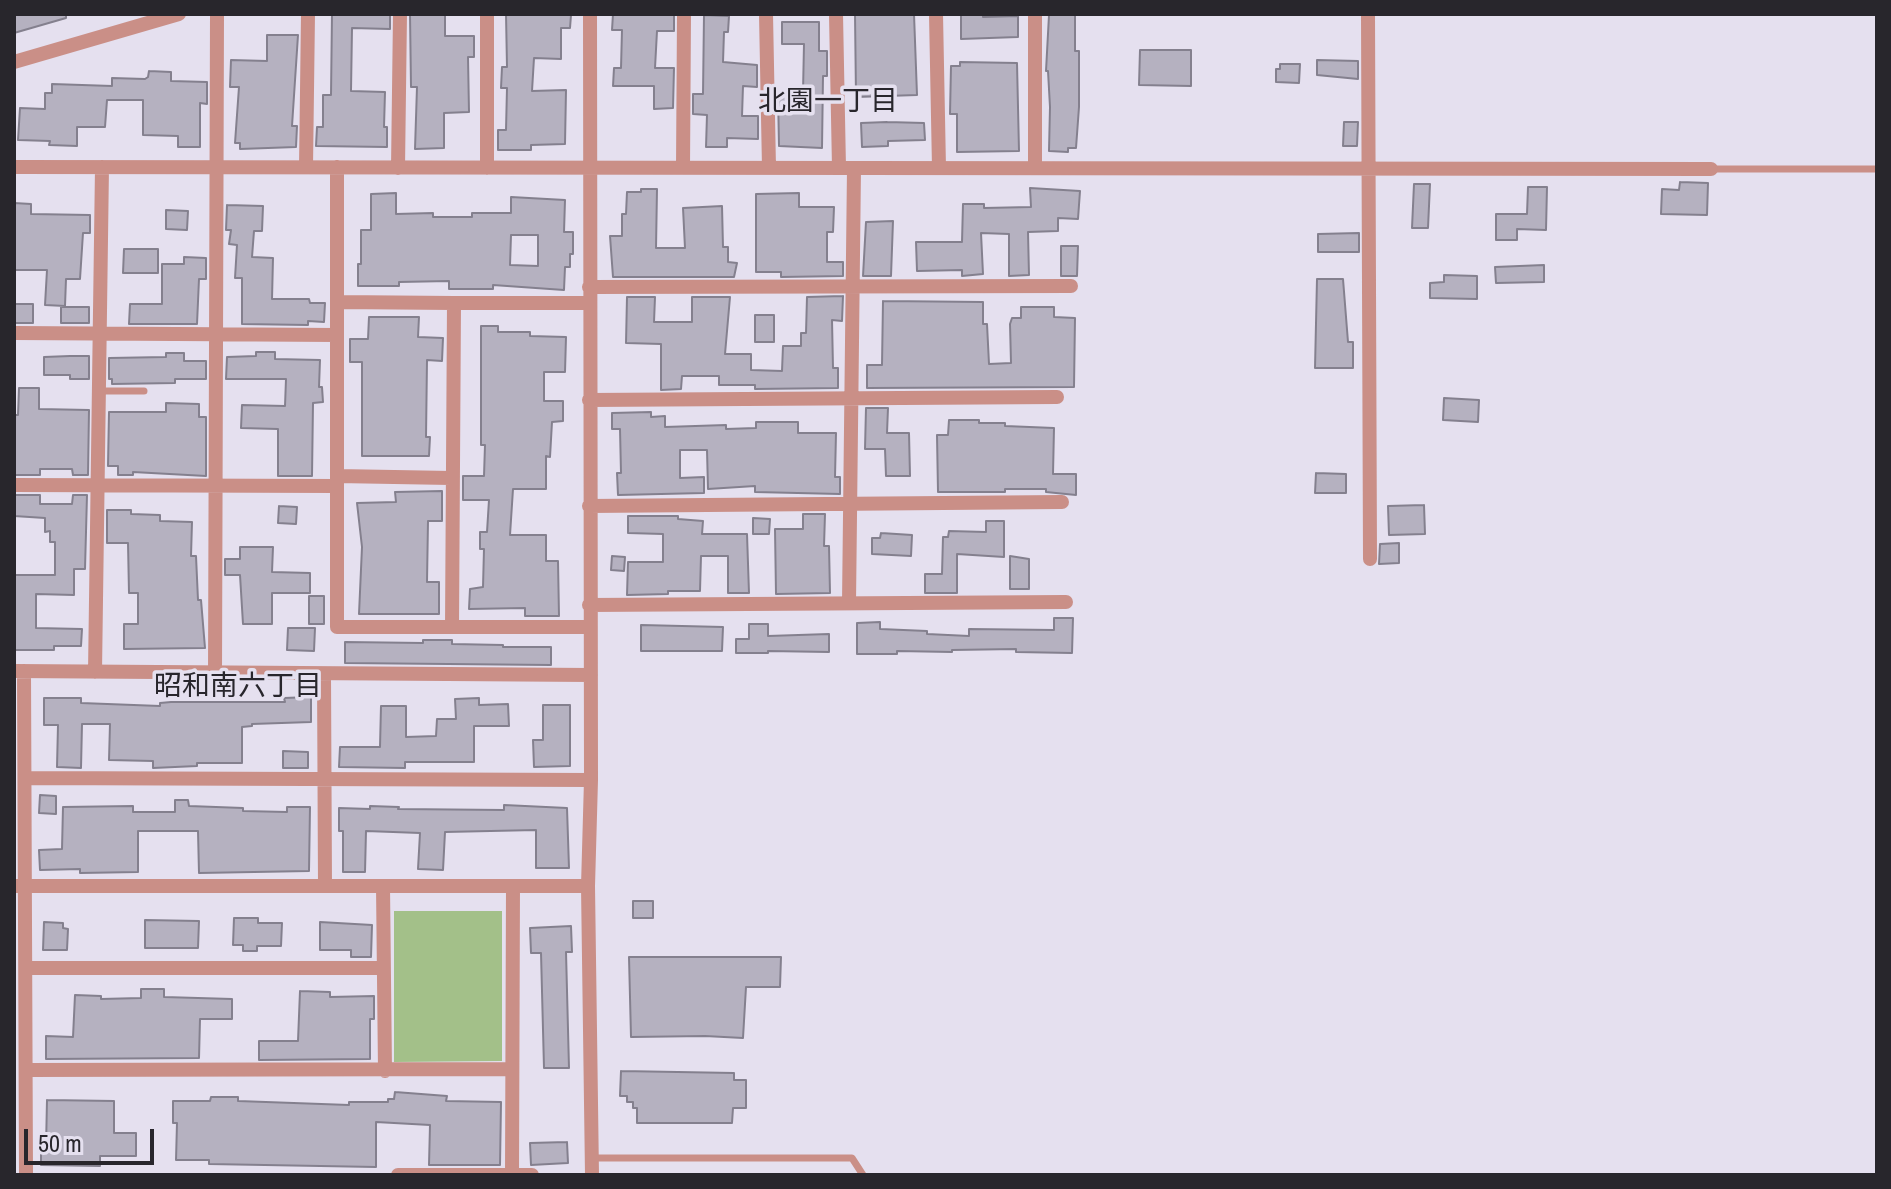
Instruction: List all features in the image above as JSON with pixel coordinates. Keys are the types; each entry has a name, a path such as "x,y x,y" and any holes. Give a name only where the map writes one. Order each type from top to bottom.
{"street":[{"path":"14,62 138,20 179,14"},
{"path":"215,673 217,14"},
{"path":"306,167 308,14"},
{"path":"398,168 400,14"},
{"path":"487,14 487,168"},
{"path":"590,14 591,780 588,886 592,1175"},
{"path":"683,168 684,14"},
{"path":"766,14 769,168"},
{"path":"836,14 855,286 849,603"},
{"path":"936,14 939,168"},
{"path":"1035,14 1035,167"},
{"path":"1368,14 1370,559"},
{"path":"14,167 1711,169"},
{"path":"95,672 102,167"},
{"path":"337,167 337,627 589,627"},
{"path":"337,302 454,303 855,286 1071,286"},
{"path":"452,627 454,303"},
{"path":"14,333 337,335"},
{"path":"589,400 1057,397"},
{"path":"14,485 214,485 451,478"},
{"path":"589,506 1062,502"},
{"path":"589,605 1066,602"},
{"path":"26,1175 26,968 20,886 25,778 19,671 591,675"},
{"path":"324,674 325,886"},
{"path":"25,778 591,780"},
{"path":"20,886 588,886"},
{"path":"383,886 385,1071"},
{"path":"512,1175 513,886"},
{"path":"26,968 383,968"},
{"path":"26,1070 512,1069"},
{"path":"398,1175 532,1175"}],"lane":[{"path":"1711,169 1877,169"},
{"path":"99,391 144,391"},
{"path":"592,1158 852,1158 863,1175"}],"green space":[{"path":"394,911 502,911 502,1061 394,1062"}],"building":[{"path":"14,14 66,14 66,18 14,33"},
{"path":"332,14 390,14 390,29 352,28 351,91 385,92 387,147 316,146 317,127 323,127 323,95 331,95"},
{"path":"410,14 445,14 445,36 474,36 474,57 468,57 469,112 444,113 444,148 415,149 417,87 411,87"},
{"path":"506,14 571,15 570,28 561,28 561,59 534,58 532,91 566,90 565,144 531,145 531,150 498,150 498,130 506,130 507,88 501,88 502,67 507,67"},
{"path":"613,14 674,14 674,31 657,31 655,68 674,68 673,108 654,109 654,86 613,86 614,68 621,68 622,30 612,30"},
{"path":"855,14 914,14 917,95 856,97"},
{"path":"961,14 1018,16 1018,37 961,39"},
{"path":"704,15 729,16 728,32 724,32 723,62 757,65 757,87 743,86 742,116 758,116 758,139 727,138 727,147 706,147 707,115 693,114 693,94 703,94"},
{"path":"1049,15 1075,15 1075,51 1079,51 1079,107 1076,148 1068,148 1068,152 1049,151 1050,107 1046,71"},
{"path":"782,22 819,22 819,51 827,51 827,76 823,76 822,148 779,146 778,93 803,92 804,44 782,44"},
{"path":"267,35 298,35 292,126 297,126 296,147 240,149 240,143 235,143 239,87 230,87 231,60 267,61"},
{"path":"1140,50 1191,50 1191,86 1139,85"},
{"path":"1317,60 1358,61 1358,79 1317,75"},
{"path":"960,62 1017,63 1019,151 957,152 957,114 950,114 951,66 960,66"},
{"path":"1280,64 1300,64 1299,83 1276,82 1276,69 1280,69"},
{"path":"149,71 171,72 171,81 207,82 207,104 200,103 200,147 178,147 178,136 143,135 143,100 107,100 105,127 77,127 77,146 18,140 20,108 45,109 45,93 52,93 52,84 112,86 112,78 145,79"},
{"path":"1344,122 1358,122 1357,146 1343,146"},
{"path":"861,123 924,123 925,140 888,141 888,146 862,147"},
{"path":"1680,182 1708,183 1707,215 1661,214 1662,189 1679,190"},
{"path":"1414,184 1430,184 1428,228 1412,228"},
{"path":"1528,187 1547,187 1546,230 1517,229 1517,240 1496,240 1496,214 1527,214"},
{"path":"1030,188 1080,191 1078,219 1058,218 1058,231 1028,232 1029,275 1009,276 1009,234 981,233 983,274 962,276 962,270 917,271 916,242 962,242 963,204 984,204 984,208 1031,207"},
{"path":"641,189 657,189 656,248 685,248 683,208 722,206 723,247 728,247 728,262 737,263 734,277 613,277 610,236 622,236 622,214 626,214 627,192 641,192"},
{"path":"396,193 396,214 433,213 433,217 511,213 511,197 565,200 564,232 573,232 573,254 570,254 570,267 565,267 564,290 493,285 493,289 449,289 449,281 358,286 361,230 371,230 371,194","holes":["511,235 538,235 538,266 510,265"]},
{"path":"799,193 799,207 834,207 833,232 827,232 827,262 843,262 843,276 781,277 781,272 756,272 756,194"},
{"path":"14,203 31,204 31,214 90,215 90,233 83,233 80,279 66,279 65,306 45,305 47,270 15,270"},
{"path":"227,205 263,206 262,231 254,231 252,257 273,258 272,299 309,299 310,303 325,303 324,322 308,321 308,325 242,324 242,278 235,278 237,245 229,244 231,230 226,230"},
{"path":"166,210 188,211 187,230 166,229"},
{"path":"893,221 891,276 863,276 866,222"},
{"path":"1359,233 1359,252 1318,252 1318,234"},
{"path":"1061,246 1078,246 1077,276 1061,276"},
{"path":"124,249 158,249 158,273 123,273"},
{"path":"184,257 206,258 206,279 199,279 197,324 129,324 130,304 162,304 162,264 184,264"},
{"path":"1544,265 1544,282 1496,283 1495,267"},
{"path":"1444,275 1477,276 1477,299 1430,298 1430,283 1444,282"},
{"path":"1317,279 1343,279 1348,342 1353,342 1353,368 1315,368"},
{"path":"843,296 842,321 832,320 833,368 838,368 838,388 755,389 755,385 719,385 719,376 682,376 681,389 661,390 661,344 626,343 627,297 655,297 654,322 692,322 692,297 730,297 725,354 751,354 751,370 782,371 783,346 801,346 801,333 806,333 807,297"},
{"path":"883,301 983,302 989,364 1011,363 1010,324 1012,318 1021,318 1021,307 1054,307 1054,317 1075,318 1074,387 867,388 867,365 882,365"},
{"path":"14,304 33,304 33,323 14,323"},
{"path":"61,307 89,307 89,323 61,323"},
{"path":"755,315 774,315 774,342 755,342"},
{"path":"369,317 419,317 418,337 443,338 442,361 427,360 426,437 430,437 429,456 362,456 362,362 350,362 350,339 368,339"},
{"path":"481,326 498,326 498,332 566,337 565,372 544,372 544,401 563,401 563,421 552,422 550,457 546,456 546,489 513,489 510,535 546,535 546,561 558,561 559,616 525,616 525,608 469,609 470,589 483,587 484,549 480,549 480,532 487,532 489,500 463,500 463,476 484,476"},
{"path":"256,352 275,352 275,359 320,360 319,387 322,387 323,402 313,403 312,476 278,476 278,429 241,428 242,405 285,406 286,379 226,379 227,357 256,356"},
{"path":"166,353 184,353 184,361 206,361 206,379 112,384 112,379 109,379 109,358 166,357"},
{"path":"89,356 89,379 44,375 44,357"},
{"path":"19,388 39,388 39,409 89,410 88,475 73,475 72,469 40,469 40,475 14,475 14,415 18,415"},
{"path":"1444,398 1479,400 1478,422 1443,420"},
{"path":"166,403 199,404 199,417 206,417 206,476 133,472 133,475 118,475 118,466 108,466 109,412 166,412"},
{"path":"866,408 888,408 887,433 909,433 910,476 886,476 885,449 865,449"},
{"path":"651,412 651,417 665,416 665,427 726,425 726,429 756,428 756,422 798,422 798,433 836,433 835,477 840,477 840,494 755,492 755,486 708,489 707,450 680,450 680,478 704,477 704,493 618,495 620,429 612,429 612,413"},
{"path":"949,420 1054,428 1053,474 1076,474 1076,495 1046,492 1046,489 938,492 937,435 948,435"},
{"path":"1316,473 1346,474 1346,493 1315,493"},
{"path":"442,491 442,521 428,521 427,582 439,582 439,614 359,614 362,547 357,503 396,502 395,492"},
{"path":"14,495 40,495 40,504 72,504 73,495 87,495 85,569 74,569 74,595 36,594 36,628 82,629 81,646 14,650 14,575 55,575 55,542 50,542 50,531 45,532 45,518 14,516"},
{"path":"1424,505 1425,534 1389,535 1388,506"},
{"path":"279,506 297,507 296,524 278,523"},
{"path":"107,510 160,515 160,521 192,522 191,556 196,556 205,648 124,649 124,624 138,624 138,593 129,593 128,543 107,543"},
{"path":"803,514 825,514 824,546 829,546 830,593 776,594 775,529 803,529"},
{"path":"628,516 678,516 678,519 703,521 702,534 747,534 749,593 728,593 728,556 701,556 700,591 627,595 628,562 663,562 663,534 628,533"},
{"path":"753,518 770,519 769,534 753,534"},
{"path":"986,521 1004,521 1004,557 957,554 957,593 925,593 925,574 942,574 943,537 948,537 949,531 986,532"},
{"path":"881,533 912,535 911,556 872,554 872,538 880,538"},
{"path":"1399,543 1399,563 1379,564 1380,544"},
{"path":"240,547 273,547 272,572 310,573 310,593 272,593 272,624 243,624 240,575 225,575 225,559 240,559"},
{"path":"612,556 625,557 624,571 611,570"},
{"path":"1010,556 1029,559 1029,589 1010,589"},
{"path":"309,596 324,596 324,624 309,624"},
{"path":"1054,618 1073,618 1072,653 1016,652 1016,649 857,654 857,623 880,622 880,629 969,636 969,629 1054,630"},
{"path":"749,624 768,624 768,636 829,634 829,652 736,653 736,639 749,639"},
{"path":"641,625 723,627 722,651 641,651"},
{"path":"288,628 315,628 314,651 287,650"},
{"path":"423,640 452,640 452,644 503,647 551,647 551,665 345,663 345,642 423,643"},
{"path":"311,697 311,722 242,727 242,763 197,763 197,766 153,768 153,761 109,760 110,724 82,724 81,768 57,767 58,725 44,725 44,698 81,698 81,703 160,706 160,703 171,702 285,702 284,698"},
{"path":"479,698 479,705 508,704 509,726 474,726 474,762 405,762 405,768 339,767 340,747 380,747 381,706 406,706 406,737 436,736 437,719 456,719 455,699"},
{"path":"543,705 570,705 570,766 534,767 533,740 543,740"},
{"path":"283,751 308,752 308,768 283,768"},
{"path":"40,795 56,796 56,814 39,813"},
{"path":"175,800 188,800 189,806 243,808 243,811 287,812 287,807 310,807 309,871 199,873 198,831 138,831 138,872 40,870 39,850 62,849 63,807 133,806 133,812 175,812"},
{"path":"504,805 567,808 569,868 536,868 536,830 445,832 443,870 418,869 420,833 366,831 365,872 343,872 343,831 339,831 339,808 504,810"},
{"path":"633,901 653,901 653,918 633,918"},
{"path":"234,918 258,918 258,923 282,923 281,946 257,946 257,951 243,951 243,945 233,945"},
{"path":"145,920 199,921 198,948 145,948"},
{"path":"44,922 63,923 63,928 68,929 67,950 43,950"},
{"path":"320,922 372,925 371,957 351,957 351,950 320,950"},
{"path":"571,926 572,952 566,952 569,1068 544,1068 541,953 531,953 530,928"},
{"path":"629,957 781,957 780,987 746,987 743,1038 631,1037"},
{"path":"141,989 164,989 164,997 232,999 232,1019 200,1019 199,1058 46,1059 46,1036 73,1037 75,995 101,996 101,999 141,998"},
{"path":"300,991 330,992 330,997 374,996 374,1019 370,1019 370,1059 259,1060 259,1041 298,1041"},
{"path":"621,1071 734,1073 734,1080 746,1080 746,1108 733,1108 732,1123 637,1123 637,1108 633,1108 633,1102 627,1102 627,1096 620,1096"},
{"path":"395,1092 447,1096 446,1101 501,1102 500,1165 429,1165 430,1125 376,1122 376,1167 209,1164 209,1160 176,1160 177,1123 173,1123 173,1101 238,1097 238,1101 349,1105 349,1102 388,1102 388,1099 394,1099"},
{"path":"47,1100 114,1101 114,1133 136,1133 136,1156 100,1156 100,1166 41,1165 41,1147 46,1147"},
{"path":"567,1142 568,1163 531,1165 530,1143"}],"district":[{"name":"北園一丁目","path":"828,102"},
{"name":"昭和南六丁目","path":"238,687"}]}
